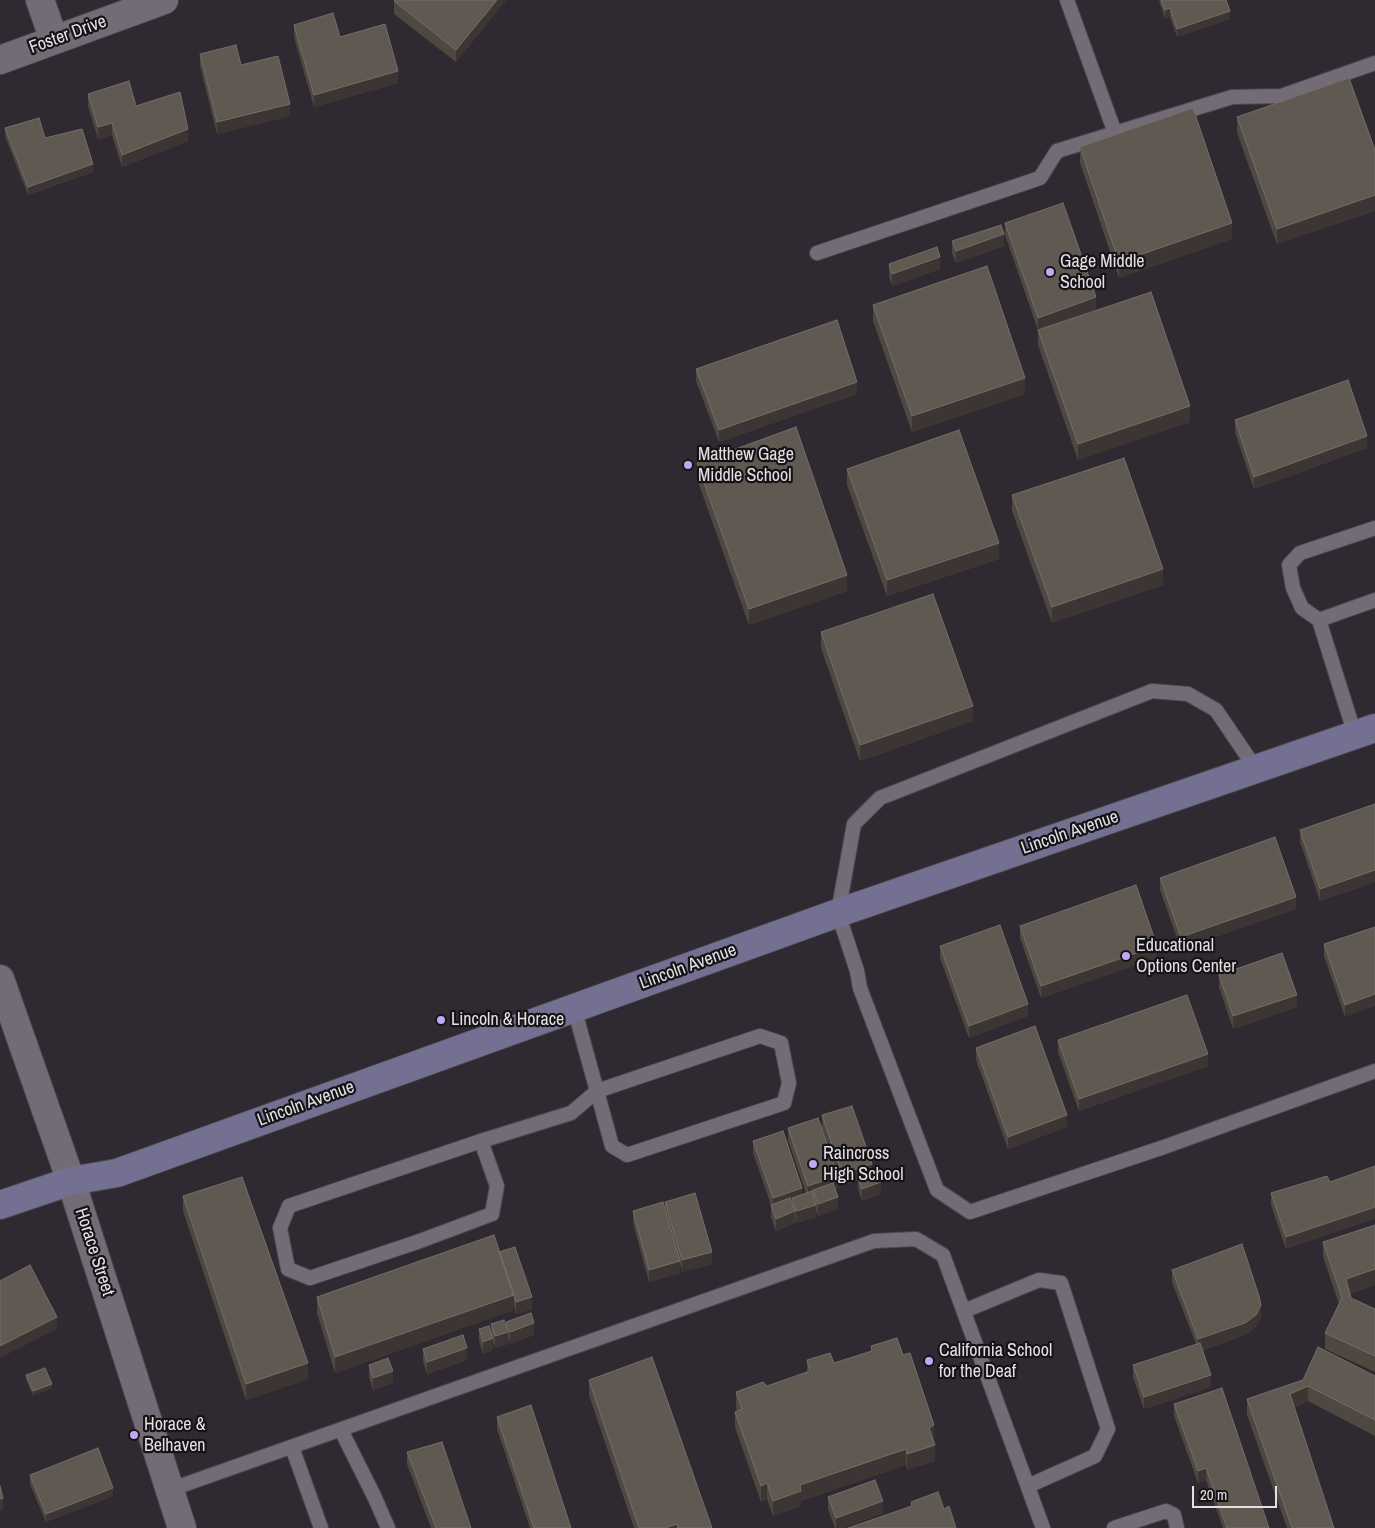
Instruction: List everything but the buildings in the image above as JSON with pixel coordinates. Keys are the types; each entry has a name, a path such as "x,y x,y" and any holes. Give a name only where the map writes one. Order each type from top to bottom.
{"street":[{"path":"40,0 54,40"},
{"name":"Foster Drive","path":"0,60 164,0"},
{"name":"Lincoln Avenue","path":"0,1205 72,1181 117,1172 838,913 1365,731"},
{"name":"Horace Street","path":"0,979 72,1181 182,1528"}],"lane":[{"path":"1067,0 1115,133"},
{"path":"817,254 1040,178 1057,151 1232,97 1281,96 1375,63"},
{"path":"1365,731 1319,620 1302,608 1293,588 1289,565 1300,553 1375,528"},
{"path":"1319,620 1375,600"},
{"path":"1256,769 1216,710 1188,694 1152,691 880,798 854,824 838,913 857,971 860,988 936,1190 970,1212 1164,1147 1375,1071"},
{"path":"481,1140 497,1186 492,1214 420,1241 310,1278 288,1269 280,1228 290,1206 481,1140 571,1113 597,1091 760,1036 781,1043 790,1083 784,1103 628,1155 612,1146 597,1091 574,1008"},
{"path":"170,1490 874,1240 916,1239 943,1255 1043,1528"},
{"path":"964,1311 1039,1280 1061,1283 1108,1429 1094,1456 1028,1486"},
{"path":"341,1430 388,1528"},
{"path":"292,1447 321,1528"},
{"path":"1114,1528 1166,1511 1174,1515 1177,1528"}],"place":[{"name":"Gage Middle School","path":"1050,272"},
{"name":"Matthew Gage Middle School","path":"688,465"},
{"name":"Educational Options Center","path":"1126,956"},
{"name":"Lincoln & Horace","path":"441,1020"},
{"name":"Raincross High School","path":"813,1164"},
{"name":"California School for the Deaf","path":"929,1361"},
{"name":"Horace & Belhaven","path":"134,1435"}]}
